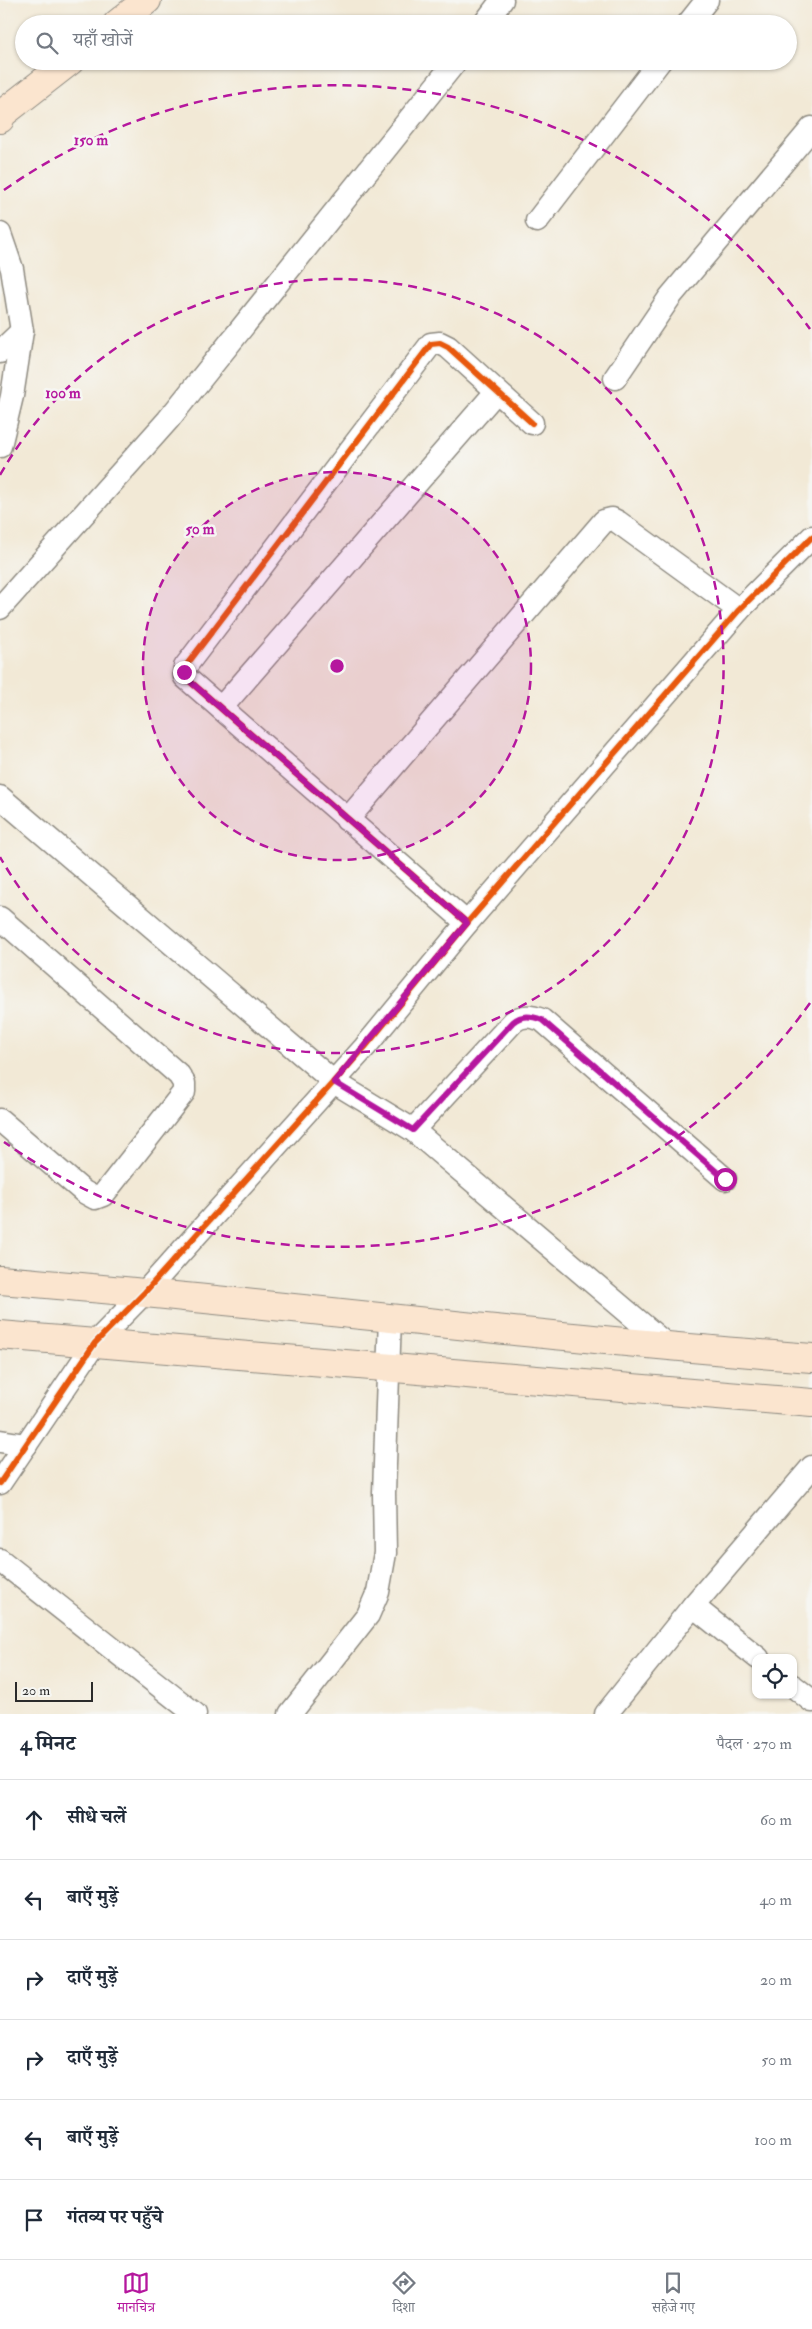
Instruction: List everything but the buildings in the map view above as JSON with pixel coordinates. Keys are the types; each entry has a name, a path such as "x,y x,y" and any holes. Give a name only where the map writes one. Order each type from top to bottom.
{"street":[{"path":"129,15 148,0"},
{"path":"491,15 502,0"},
{"path":"695,15 707,0"},
{"path":"0,114 58,70"},
{"path":"0,608 168,420 449,70"},
{"path":"537,221 653,70"},
{"path":"614,378 670,297 812,128"},
{"path":"0,234 12,268 22,331 12,396 0,446"},
{"path":"0,352 22,331"},
{"path":"467,923 185,677 185,667 431,344 440,343 448,347 532,423"},
{"path":"221,708 496,392"},
{"path":"347,820 604,522 612,519 618,522 739,610"},
{"path":"0,1483 95,1343 145,1292 334,1082 467,923 739,610 812,537"},
{"path":"0,797 334,1082 413,1130 669,1347"},
{"path":"0,918 178,1075 184,1083 184,1092 103,1195 95,1198 84,1192 0,1120"},
{"path":"413,1130 518,1017 535,1017 542,1020 725,1179"},
{"path":"0,1280 145,1292 669,1347 812,1358"},
{"path":"290,1714 368,1615 378,1592 385,1553 384,1493 390,1317"},
{"path":"0,1335 812,1403"},
{"path":"0,1442 26,1445"},
{"path":"606,1714 693,1606 812,1467"},
{"path":"0,1560 195,1714"},
{"path":"693,1606 753,1654"},
{"path":"797,1689 812,1701"}],"cycle path":[{"path":"467,923 185,677 185,667 431,344 440,343 448,347 532,423"},
{"path":"0,1483 95,1343 145,1292 365,1047 467,923 739,610 812,537"}],"route":[{"path":"184,672 185,677 467,923 334,1082 413,1130 518,1017 535,1017 542,1020 725,1179"}]}
